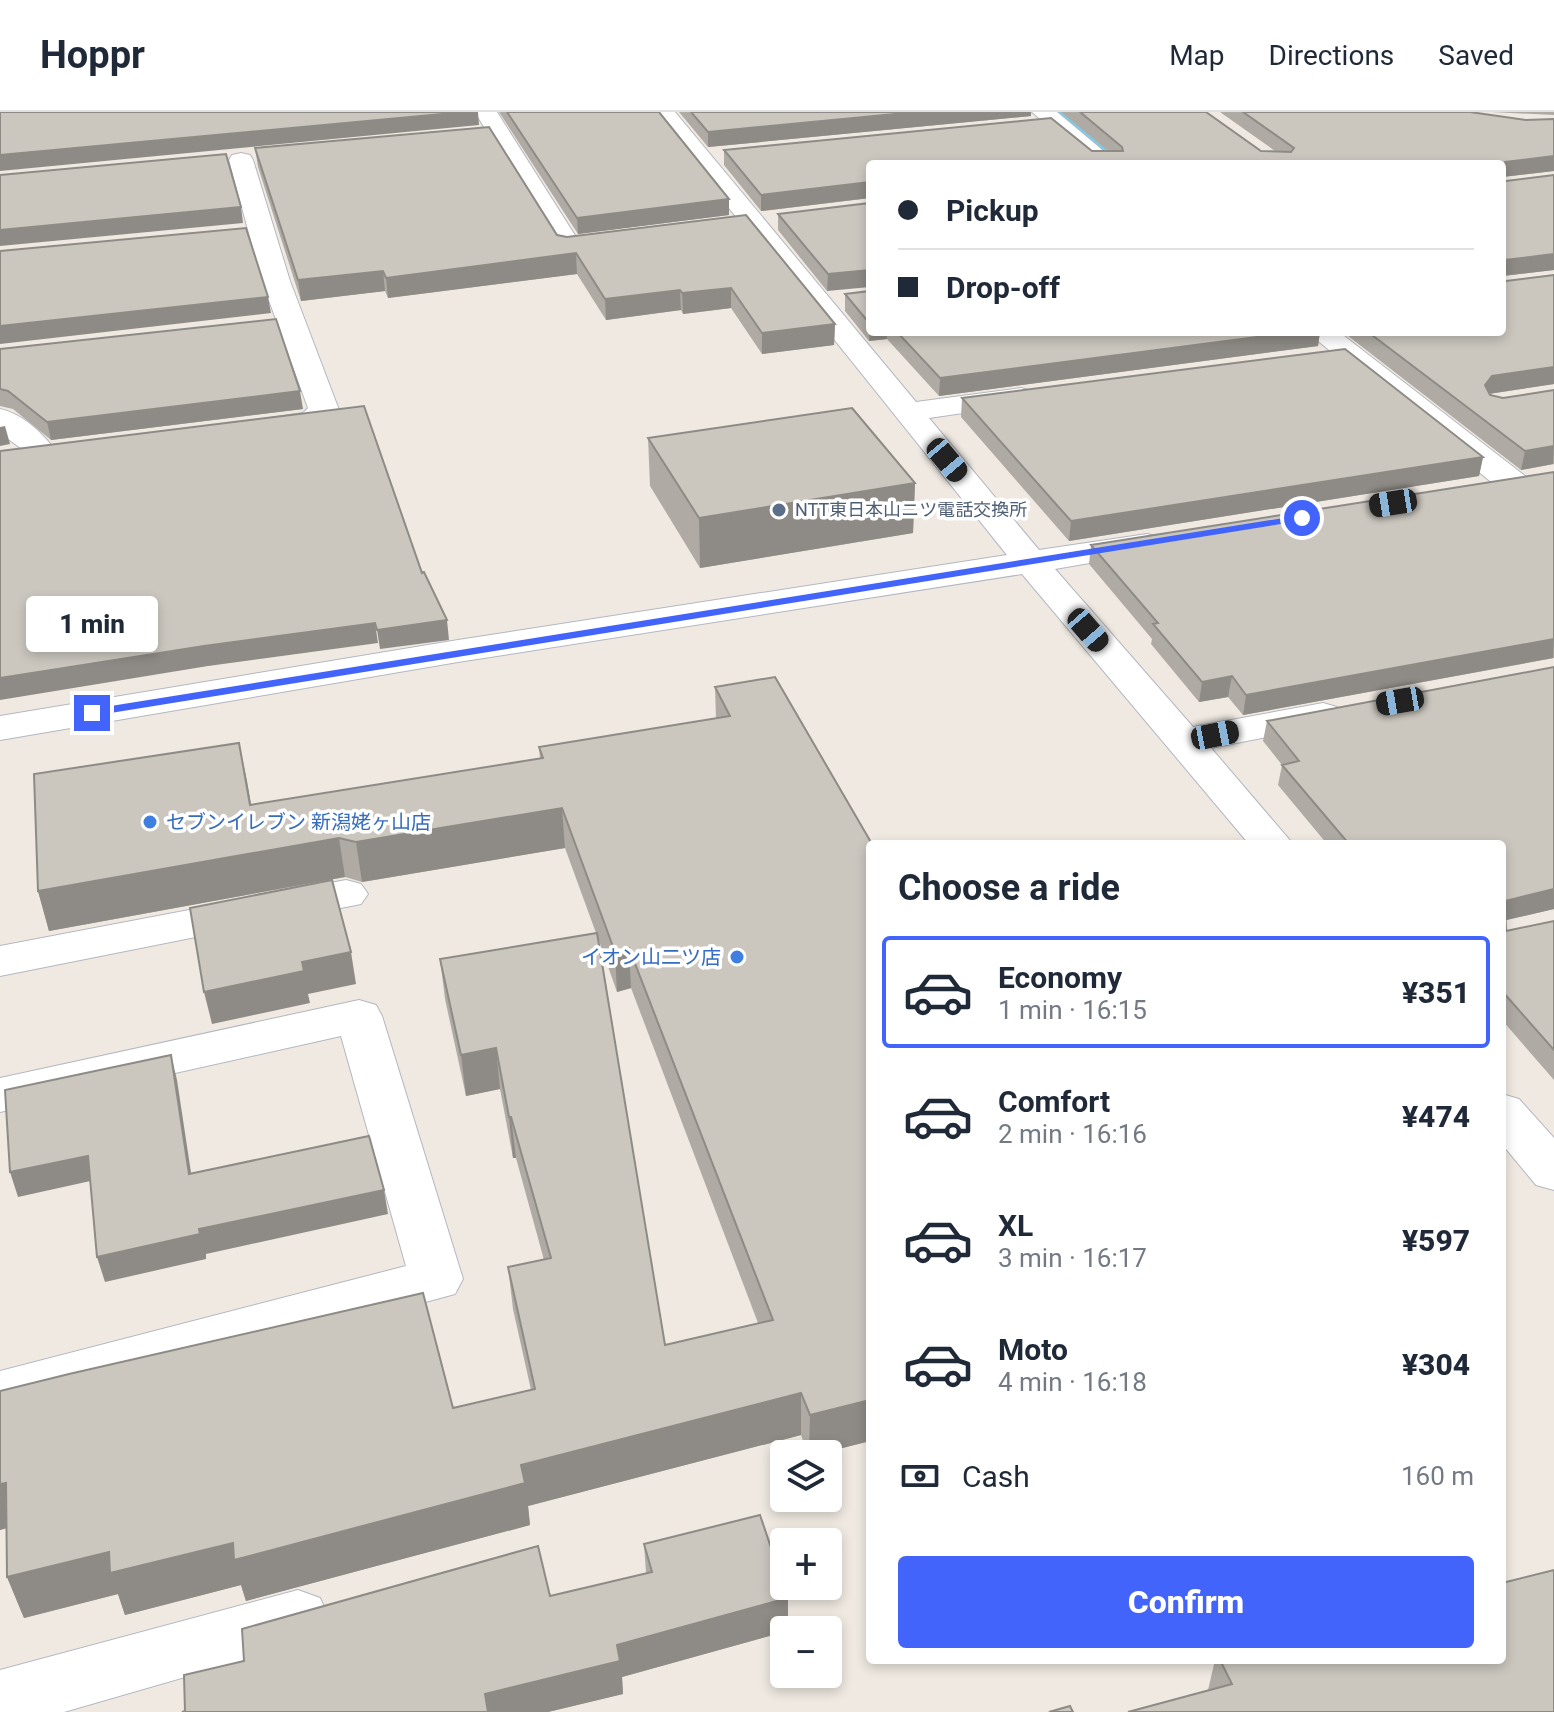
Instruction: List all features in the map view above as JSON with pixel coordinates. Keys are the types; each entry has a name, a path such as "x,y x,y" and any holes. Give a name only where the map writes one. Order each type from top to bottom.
{"street":[{"path":"663,112 700,158 765,220 818,303 1031,563 1269,840"},
{"path":"1040,120 1101,160"},
{"path":"468,137 492,123 568,246 644,236"},
{"path":"700,158 731,155"},
{"path":"210,162 271,157"},
{"path":"236,430 312,421 324,410 291,323 248,234 241,160"},
{"path":"720,226 765,220"},
{"path":"818,303 857,299"},
{"path":"261,326 291,323"},
{"path":"1319,345 1349,354 1527,481 1467,491"},
{"path":"908,412 1050,393"},
{"path":"0,418 33,442 56,452 0,458"},
{"path":"0,728 599,629 1171,540"},
{"path":"1184,741 1353,709"},
{"path":"0,961 346,894"},
{"path":"0,1095 359,1016 436,1279 0,1394"},
{"path":"1506,1116 1554,1172"},
{"path":"0,1700 353,1603"}],"building":[{"path":"0,112 464,112 0,155"},
{"path":"507,112 659,112 729,199 577,218"},
{"path":"691,112 916,112 708,132"},
{"path":"1080,112 1206,112 1261,151 1291,152 1294,148 1243,112 1470,112 1526,120 1554,119 1554,156 1506,162 866,160 866,182 761,195 724,150 1051,118 1092,151 1123,151"},
{"path":"489,127 557,235 567,237 746,215 835,324 762,333 731,288 682,293 680,290 605,299 576,253 386,278 383,271 298,280 255,148"},
{"path":"226,154 241,207 0,230 0,175"},
{"path":"1554,175 1554,254 1506,260 1506,181"},
{"path":"866,203 866,270 828,274 778,214"},
{"path":"246,228 268,297 0,326 0,251"},
{"path":"1554,275 1554,367 1492,376 1485,385 1490,395 1503,398 1554,390 1554,446 1525,451 1373,336 1506,336 1506,281"},
{"path":"866,291 866,319 845,294"},
{"path":"276,319 300,391 47,422 8,391 0,389 0,349"},
{"path":"901,336 1264,336 940,378"},
{"path":"1345,349 1483,457 1071,521 962,398"},
{"path":"364,406 422,573 447,620 377,630 375,623 0,678 0,451"},
{"path":"852,408 915,483 699,518 648,438"},
{"path":"1554,472 1554,639 1246,695 1232,676 1202,682 1153,624 1158,623 1091,545"},
{"path":"1554,667 1554,889 1506,901 1506,840 1346,840 1282,765 1299,761 1267,721"},
{"path":"775,677 870,840 866,840 866,1401 810,1415 801,1393 521,1465 525,1483 234,1560 233,1543 110,1573 109,1552 7,1577 6,1483 0,1484 0,1391 423,1293 453,1408 535,1389 508,1267 551,1258 509,1117 496,1048 461,1055 440,959 597,933 665,1345 773,1320 629,948 615,952 562,808 356,842 339,838 38,891 34,774 239,743 250,805 543,758 539,747 730,716 715,687"},
{"path":"332,880 351,952 302,962 304,971 204,992 190,908"},
{"path":"1554,921 1554,1050 1506,996 1506,931"},
{"path":"171,1055 189,1174 369,1136 384,1190 199,1229 200,1234 97,1257 88,1156 10,1172 5,1090"},
{"path":"760,1515 770,1545 770,1600 781,1600 617,1645 620,1661 485,1694 488,1712 182,1712 185,1711 184,1675 244,1661 242,1629 538,1546 550,1596 652,1572 644,1544"},
{"path":"1554,1570 1554,1712 1128,1712 1232,1684 1222,1664 1506,1664 1506,1582"},
{"path":"1070,1706 1073,1712 1049,1712"}],"waterway":[{"path":"1059,112 1121,160"}],"place":[{"name":"NTT東日本山ニツ電話交換所","path":"779,510"},
{"name":"セブンイレブン 新潟姥ヶ山店","path":"150,822"},
{"name":"イオン山二ツ店","path":"737,957"}],"route":[{"path":"92,713 1302,518"}]}
